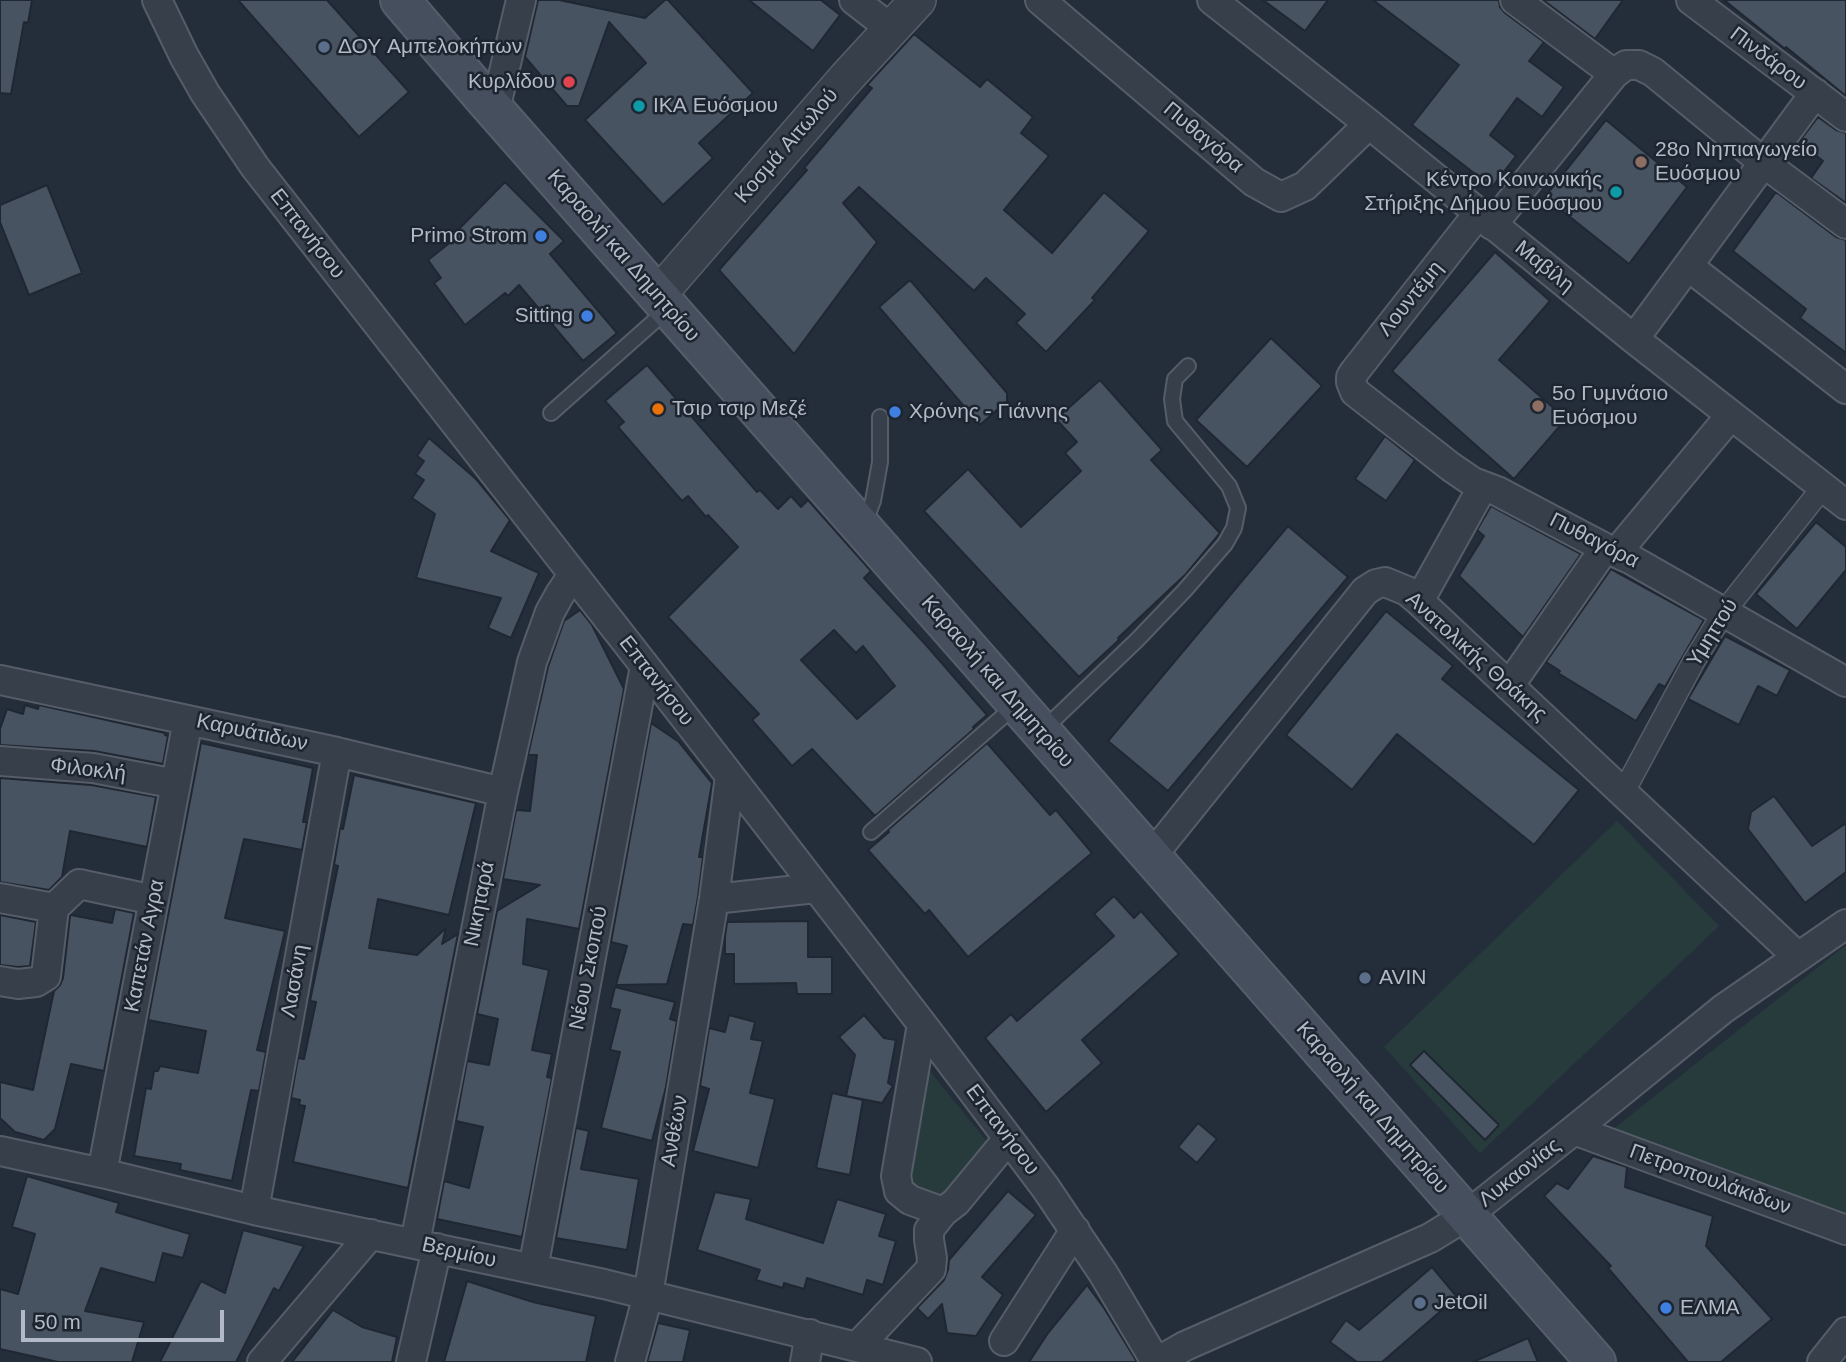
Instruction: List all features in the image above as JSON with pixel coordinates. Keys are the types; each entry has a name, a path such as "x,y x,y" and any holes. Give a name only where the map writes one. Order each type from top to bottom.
{"main road":[{"name":"Καραολή και Δημητρίου","path":"400,0 1597,1362"}],"street":[{"name":"Επτανήσου","path":"157,0 184,57 205,93 255,167 922,1024 1075,1230 1157,1362"},
{"path":"495,110 521,0"},
{"path":"854,0 890,28"},
{"name":"Κοσμά Αιτωλού","path":"664,302 890,28 918,0"},
{"name":"Πυθαγόρα","path":"1040,0 1254,182 1281,197 1305,186 1369,124"},
{"name":"Μαβίλη","path":"1212,0 1634,339 1846,505"},
{"path":"1515,0 1614,74 1626,65 1639,65 1648,69 1764,163 1846,224"},
{"name":"Πινδάρου","path":"1691,1 1846,117"},
{"name":"Λουντέμη","path":"1352,387 1351,377 1365,356 1614,74"},
{"path":"1634,339 1815,93"},
{"path":"1688,266 1846,389"},
{"name":"Πυθαγόρα","path":"1352,387 1361,399 1473,482 1497,491 1611,550 1846,682"},
{"path":"1509,686 1611,550 1731,415"},
{"path":"1419,601 1483,486"},
{"name":"Υμηττού","path":"1623,793 1694,661 1724,612 1823,487"},
{"name":"Νικηταρά","path":"411,1362 426,1246 503,792 532,662 542,631 560,594 573,575"},
{"name":"Ανατολικής Θράκης","path":"1151,857 1365,591 1385,582 1406,591 1419,601 1798,957"},
{"name":"Νέου Σκοπού","path":"533,1269 645,666"},
{"name":"Καρυάτιδων","path":"0,680 337,752 503,792"},
{"name":"Καπετάν Αγρα","path":"102,1172 188,720"},
{"name":"Λασάνη","path":"254,1210 337,752"},
{"name":"Φιλοκλή","path":"0,761 93,768 176,784"},
{"name":"Ανθέων","path":"629,1362 648,1295 714,899 730,776"},
{"path":"0,981 18,984 36,982 46,976 54,908 79,884 154,900"},
{"path":"714,899 816,888"},
{"path":"0,898 54,908"},
{"name":"Λυκαονίας","path":"1157,1362 1185,1346 1430,1238 1466,1216 1723,1009 1846,923"},
{"path":"922,1024 896,1176 898,1191 910,1200 943,1212"},
{"name":"Πετροπουλάκιδων","path":"1574,1130 1846,1230"},
{"path":"857,1347 931,1269 929,1230 1008,1139"},
{"name":"Βερμίου","path":"0,1151 102,1172 254,1210 648,1295 917,1362"},
{"path":"1004,1341 1075,1230"},
{"path":"262,1362 371,1234"},
{"path":"1822,1362 1846,1332"},
{"path":"804,1362 810,1334"}],"lane":[{"path":"551,413 664,302"},
{"path":"871,832 1137,640 1225,544 1234,528 1238,508 1229,486 1175,421 1172,399 1175,379 1188,366"},
{"path":"863,528 873,501 880,462 880,417"}],"green space":[{"path":"1617,821 1719,926 1480,1153 1384,1047"},
{"path":"1846,945 1846,1216 1612,1130"},
{"path":"928,1069 989,1144 943,1195 925,1194 907,1180"}],"building":[{"path":"0,0 32,0 28,23 24,22 11,94 0,93"},
{"name":"ΔΟΥ Αμπελοκήπων","path":"238,0 327,0 409,92 359,137"},
{"name":"ΙΚΑ Ευόσμου","path":"538,0 559,0 645,18 668,0 753,93 699,143 713,158 663,205 585,120 646,63 609,22 579,106 567,106 525,57"},
{"path":"749,0 821,0 840,15 813,51"},
{"path":"1263,0 1328,0 1305,31"},
{"path":"1373,0 1499,0 1505,13 1544,42 1529,61 1564,87 1542,117 1517,98 1490,135 1516,156 1492,187 1412,125 1459,65"},
{"path":"1543,0 1623,0 1595,39"},
{"path":"1724,0 1846,0 1846,96 1786,47 1785,49"},
{"path":"914,34 980,87 987,79 1033,117 1021,133 1049,156 1004,210 1052,253 1104,192 1149,231 1092,298 1095,300 1046,352 1016,323 1025,314 986,278 974,291 859,187 843,203 877,242 794,354 719,270 807,170 804,168 872,88 867,85"},
{"path":"1818,117 1836,130 1846,133 1846,203 1811,178 1823,161 1799,142"},
{"name":"Κέντρο Κοινωνικής Στήριξης Δήμου Ευόσμου","path":"1606,120 1687,187 1629,264 1545,197"},
{"path":"505,182 564,241 550,254 617,333 583,361 519,285 508,296 505,293 465,325 434,283 441,278 428,260 457,237 454,234"},
{"path":"47,185 82,273 29,295 0,222 0,205"},
{"path":"1776,192 1836,237 1846,240 1846,353 1800,318 1806,309 1733,251"},
{"path":"1495,252 1550,301 1499,360 1566,419 1514,479 1392,371"},
{"path":"910,280 1007,393 1007,401 980,425 879,307"},
{"path":"1271,338 1322,386 1247,467 1196,420"},
{"path":"647,365 757,492 760,490 778,509 791,496 801,507 808,500 871,571 864,578 987,715 875,816 812,749 792,766 752,720 759,714 668,617 738,547 688,496 682,501 618,427 624,422 605,401","holes":["834,630 856,653 863,646 895,686 857,719 801,660"]},
{"path":"1100,380 1162,450 1151,460 1220,533 1186,574 1079,677 924,511 968,469 1021,527 1081,471 1065,453 1077,442 1056,419"},
{"path":"1385,436 1415,460 1386,501 1355,479"},
{"path":"429,438 476,479 510,520 491,551 539,573 511,638 488,628 501,598 416,578 435,514 412,498 424,480 415,474 424,461 417,456"},
{"path":"1491,506 1581,554 1523,637 1459,576 1484,536 1477,530"},
{"path":"1816,522 1846,547 1846,570 1797,629 1756,594"},
{"path":"1288,526 1348,577 1168,791 1108,741"},
{"path":"1611,569 1704,620 1665,687 1659,684 1636,721 1558,673 1560,671 1546,662"},
{"path":"580,610 592,625 624,689 579,929 527,919 523,964 549,970 532,1050 552,1054 547,1077 552,1078 522,1237 437,1219 444,1181 469,1188 483,1127 456,1121 467,1061 489,1065 498,1019 477,1014 497,911 540,885 503,879 516,810 530,811 537,755 528,755 548,667 564,621"},
{"path":"1386,611 1453,666 1442,679 1579,790 1534,845 1397,734 1352,790 1286,735"},
{"path":"1725,636 1790,670 1777,696 1758,686 1739,725 1688,699"},
{"path":"25,705 38,709 39,705 165,733 168,736 163,764 94,751 0,745 0,729 7,709 23,714"},
{"path":"651,723 679,742 712,783 699,857 703,857 698,897 693,925 683,924 667,984 616,985 627,946 611,942"},
{"path":"201,743 313,768 303,822 307,822 302,850 244,839 225,918 285,931 257,1050 266,1052 259,1091 251,1090 232,1181 180,1170 181,1164 134,1156 146,1088 151,1089 154,1071 158,1071 160,1066 198,1073 206,1031 148,1020"},
{"path":"987,743 1050,815 1056,810 1092,853 968,957 929,910 925,914 868,850"},
{"path":"354,775 476,803 449,915 378,899 369,948 417,955 446,928 442,944 458,934 408,1188 293,1162 305,1106 299,1105 300,1100 291,1098 298,1058 304,1059 316,1002 310,1001 338,866 334,865 340,828 343,829"},
{"path":"0,778 91,785 156,797 147,847 70,831 62,877 49,890 0,882"},
{"path":"1774,796 1812,846 1846,823 1846,872 1805,903 1748,829 1751,812"},
{"path":"1114,896 1134,918 1141,911 1179,954 1082,1040 1102,1063 1046,1112 985,1038 1011,1014 1017,1021 1114,936 1094,914"},
{"path":"115,909 134,913 104,1071 71,1064 55,1129 44,1140 15,1132 0,1118 0,1082 33,1090 54,991 63,978 70,916 112,923"},
{"path":"0,915 36,922 30,966 0,965"},
{"path":"808,921 808,957 832,957 832,994 797,994 796,983 734,984 734,954 725,954 727,922"},
{"path":"615,987 675,1002 670,1019 677,1021 666,1087 652,1141 601,1128 620,1052 610,1050 620,1010 610,1008"},
{"path":"729,1015 755,1022 751,1039 763,1041 750,1093 775,1099 758,1168 693,1151 709,1089 700,1086 709,1028 725,1032"},
{"path":"864,1015 884,1038 896,1040 888,1083 893,1086 882,1103 846,1096 855,1055 839,1037"},
{"path":"1424,1051 1499,1125 1485,1140 1410,1065"},
{"path":"832,1093 863,1100 850,1175 816,1168"},
{"path":"1198,1123 1217,1139 1197,1163 1178,1147"},
{"path":"576,1128 589,1131 581,1169 639,1179 627,1250 556,1238"},
{"path":"1593,1156 1627,1167 1625,1187 1713,1216 1706,1246 1772,1319 1721,1362 1688,1362 1608,1268 1611,1266 1544,1196 1557,1183 1568,1189"},
{"path":"27,1176 119,1203 116,1212 190,1234 183,1258 163,1253 155,1283 101,1268 85,1311 144,1322 132,1362 58,1362 0,1349 0,1289 18,1294 35,1234 12,1227"},
{"path":"1008,1191 1036,1215 982,1277 1003,1295 976,1336 947,1333 942,1304 928,1319 917,1308 944,1280 949,1260"},
{"path":"715,1192 751,1199 746,1219 823,1243 837,1199 886,1214 879,1236 896,1241 883,1285 867,1280 863,1295 807,1278 804,1289 784,1283 783,1288 756,1280 760,1270 697,1250"},
{"path":"243,1230 304,1246 279,1291 274,1288 236,1362 160,1362 201,1281 225,1293"},
{"path":"1432,1267 1457,1297 1382,1362 1357,1362 1330,1342 1346,1320 1359,1330"},
{"path":"467,1281 533,1302 596,1316 586,1362 444,1362"},
{"path":"1087,1285 1137,1362 1029,1362 1048,1333"},
{"path":"333,1310 362,1327 397,1337 392,1362 292,1362"},
{"path":"658,1323 690,1330 683,1362 647,1362"},
{"path":"1528,1338 1538,1362 1473,1362"}],"place":[{"name":"ΔΟΥ Αμπελοκήπων","path":"324,47"},
{"name":"Κυρλίδου","path":"569,82"},
{"name":"ΙΚΑ Ευόσμου","path":"639,106"},
{"name":"28ο Νηπιαγωγείο Ευόσμου","path":"1641,162"},
{"name":"Κέντρο Κοινωνικής Στήριξης Δήμου Ευόσμου","path":"1616,192"},
{"name":"Primo Strom","path":"541,236"},
{"name":"Sitting","path":"587,316"},
{"name":"5ο Γυμνάσιο Ευόσμου","path":"1538,406"},
{"name":"Τσιρ τσιρ Μεζέ","path":"658,409"},
{"name":"Χρόνης - Γιάννης","path":"895,412"},
{"name":"AVIN","path":"1365,978"},
{"name":"JetOil","path":"1420,1303"},
{"name":"ΕΛΜΑ","path":"1666,1308"}]}
